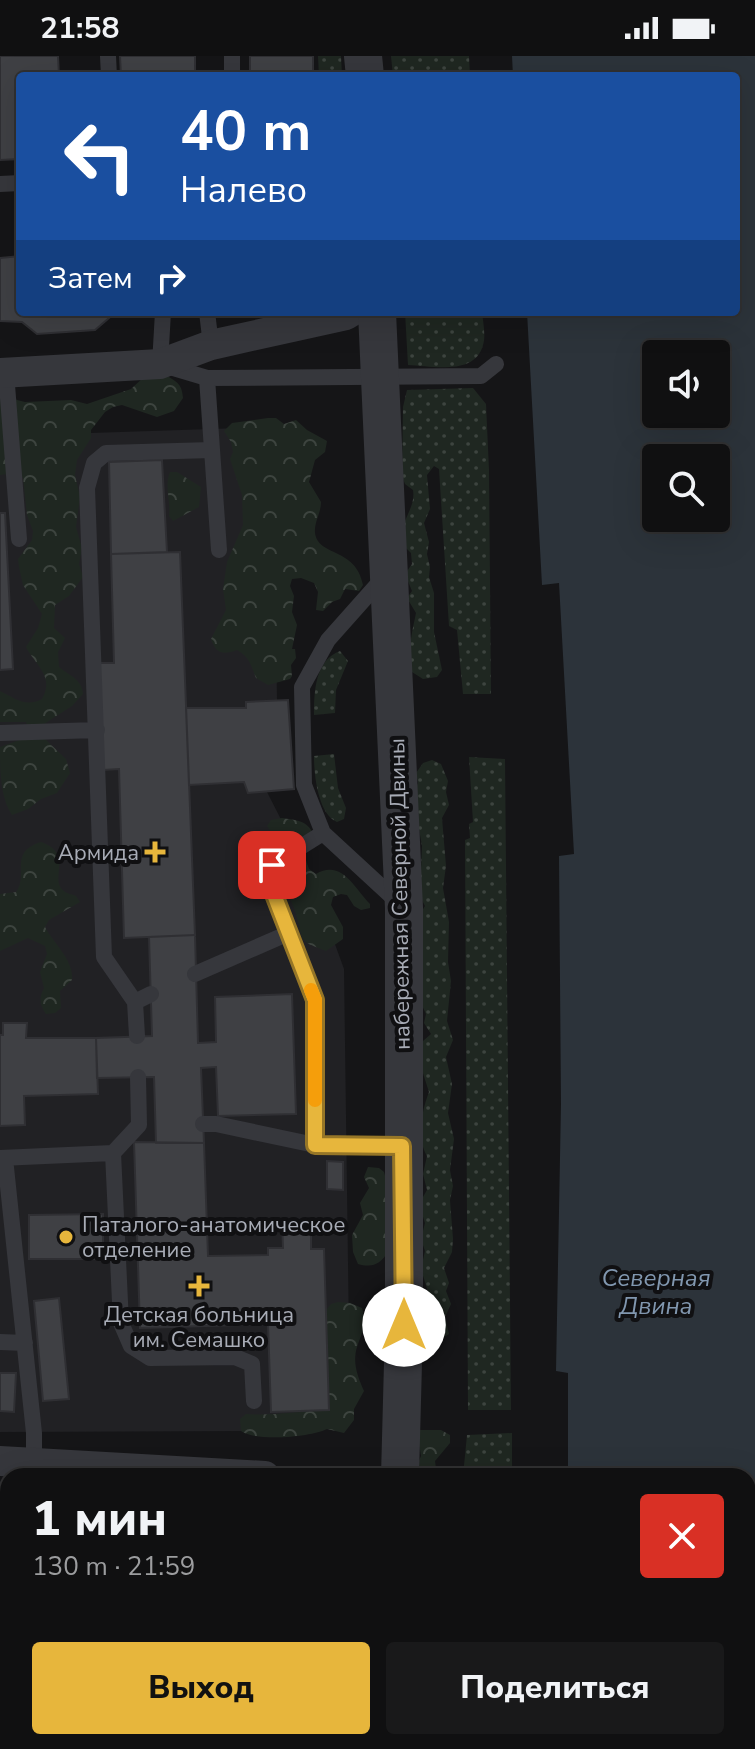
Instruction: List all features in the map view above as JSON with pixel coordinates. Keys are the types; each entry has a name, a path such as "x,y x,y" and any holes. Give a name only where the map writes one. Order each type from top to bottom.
{"street":[{"path":"3,372 160,364 211,345 342,316"},
{"name":"набережная Северной Двины","path":"368,320 381,426 404,908 404,1325 400,1468"},
{"path":"0,1461 123,1468"}],"lane":[{"path":"163,316 160,364 207,378 481,376 496,364"},
{"path":"207,316 211,345"},
{"path":"3,372 19,539"},
{"path":"207,378 219,550"},
{"path":"137,1036 143,998 104,957 87,488 94,463 106,453 212,450"},
{"path":"388,574 328,640 302,687 304,785 323,833 404,908"},
{"path":"0,733 97,730"},
{"path":"315,1145 315,1000 269,877 272,865 323,833"},
{"path":"195,974 289,933"},
{"path":"34,1463 25,1343 3,1158 113,1153 147,1125 138,1077"},
{"path":"203,1124 315,1145 402,1146"},
{"path":"113,1153 121,1323 131,1346 150,1358 235,1357 252,1364 254,1401"},
{"path":"0,1342 25,1343"}],"shaded area":[{"path":"273,427 277,700 288,700 294,789 267,792 311,878 344,969 350,1409 272,1431 0,1432 0,436"}],"green space":[{"path":"318,56 341,56 342,72 319,72"},
{"path":"391,56 469,56 470,72 393,72"},
{"path":"405,316 482,316 483,345 471,361 452,367 408,365"},
{"path":"167,376 179,384 183,398 174,411 157,417 122,405 113,407 91,430 91,438 77,460 75,475 80,497 76,527 82,548 79,564 83,577 69,596 55,605 54,628 65,638 58,652 59,667 78,681 83,694 72,706 44,724 45,739 66,759 70,773 57,793 12,815 3,792 0,747 25,738 29,731 26,722 0,722 0,691 30,703 42,699 46,684 42,671 26,647 38,628 42,614 23,585 19,567 18,559 32,540 33,531 27,515 23,478 15,473 0,475 0,388 25,402 71,400 87,404 131,389 144,377"},
{"path":"473,388 486,404 491,694 463,694 457,630 449,626 439,469 434,466 427,475 430,509 424,523 429,542 429,577 434,593 434,632 442,670 437,677 423,679 412,672 410,649 416,613 407,598 412,591 405,574 412,564 411,553 405,547 405,521 413,494 402,476 403,407 407,390"},
{"path":"276,418 284,424 296,420 327,441 325,452 315,460 309,482 321,502 315,533 323,546 353,564 363,585 359,591 345,589 340,599 323,611 316,610 318,592 314,583 301,578 292,579 292,612 297,625 292,649 295,649 296,658 291,665 292,676 268,685 256,678 245,656 237,650 221,652 211,639 226,610 223,589 227,562 243,525 242,495 230,459 233,452 231,442 224,431 232,423"},
{"path":"170,472 177,472 201,487 199,507 173,521 169,516"},
{"path":"340,651 348,661 336,690 335,713 314,715 321,669 332,655"},
{"path":"334,754 338,788 346,808 344,819 337,822 321,803 314,764 314,756"},
{"path":"469,757 505,759 511,1410 468,1410 465,840 470,838 469,824 473,822"},
{"path":"432,760 441,764 448,781 446,792 449,805 442,818 446,866 443,888 449,922 451,981 447,1021 453,1040 446,1057 452,1084 448,1113 454,1139 450,1170 453,1239 452,1252 444,1268 449,1283 446,1291 451,1304 445,1317 449,1334 441,1339 421,1339 420,1302 428,1292 421,1269 425,1251 421,1239 425,1223 419,1204 427,1190 423,1174 427,1156 421,1133 422,1115 429,1092 422,1070 423,1041 431,1034 424,1023 426,1014 419,999 423,985 418,972 420,914 425,906 420,896 422,846 413,794 418,783 416,773 423,763"},
{"path":"282,818 300,822 311,829 313,834 303,852 309,869 316,874 333,870 347,877 370,904 370,908 361,910 347,895 333,897 331,905 343,927 343,939 326,951 305,942 286,890 299,876 299,871 267,826 271,820"},
{"path":"41,842 57,853 60,886 80,902 49,920 45,927 67,959 72,973 72,980 60,991 61,1008 55,1013 46,1014 40,1001 44,988 40,972 47,954 45,946 28,938 0,951 0,894 16,892 21,878 22,857 31,846"},
{"path":"368,1167 384,1172 388,1187 388,1252 379,1262 368,1266 358,1264 353,1252 352,1235 363,1215 360,1203 369,1188 364,1177"},
{"path":"338,1302 362,1308 364,1319 355,1364 364,1391 354,1409 354,1420 344,1433 327,1429 297,1436 271,1437 241,1431 240,1419 246,1414 328,1410 326,1310"},
{"path":"417,1430 441,1430 450,1435 450,1443 435,1461 436,1468 420,1468 418,1463 421,1456"},
{"path":"512,1433 512,1468 464,1468 467,1435"}],"water":[{"name":"Северная Двина","path":"512,56 755,56 755,1468 568,1468 568,1373 556,1371 561,1104 559,856 574,854 559,583 542,585 527,316 740,316 740,72 513,72"}],"building":[{"path":"0,56 58,56 59,72 16,72 16,159 0,160"},
{"path":"120,56 195,56 195,72 121,72"},
{"path":"250,56 313,56 313,72 250,72"},
{"path":"16,256 16,316 111,316 95,330 37,334 22,322 0,321 0,258"},
{"path":"162,460 167,552 111,554 109,462"},
{"path":"0,513 5,513 13,669 0,670"},
{"path":"180,552 195,935 124,938 119,769 103,770 99,663 114,663 111,554"},
{"path":"288,700 294,789 248,793 244,782 189,785 186,708 246,708 246,702"},
{"path":"195,935 198,1043 216,1042 215,997 292,994 296,1114 218,1116 216,1067 201,1068 204,1143 156,1143 154,1077 97,1078 96,1038 152,1036 149,937"},
{"path":"3,1023 27,1023 26,1038 96,1038 98,1094 24,1096 25,1125 0,1126 0,1035 3,1035"},
{"path":"134,1142 204,1143 208,1256 268,1255 268,1248 283,1248 282,1221 311,1220 311,1249 324,1249 329,1410 271,1412 268,1324 140,1328"},
{"path":"327,1161 343,1162 343,1190 327,1189"},
{"name":"Паталого-анатомическое отделение","path":"103,1214 103,1259 29,1259 29,1215"},
{"path":"59,1298 69,1399 43,1401 34,1301"},
{"path":"0,1373 16,1373 14,1412 0,1411"}],"slow traffic":[{"path":"311,990 315,1000 315,1100"}],"place":[{"name":"Армида","path":"155,852"},
{"name":"Паталого-анатомическое отделение","path":"66,1237"},
{"name":"Детская больница им. Семашко","path":"199,1286"}],"route":[{"path":"272,865 269,877 273,892 315,1000 315,1145 402,1146 404,1325"}]}
